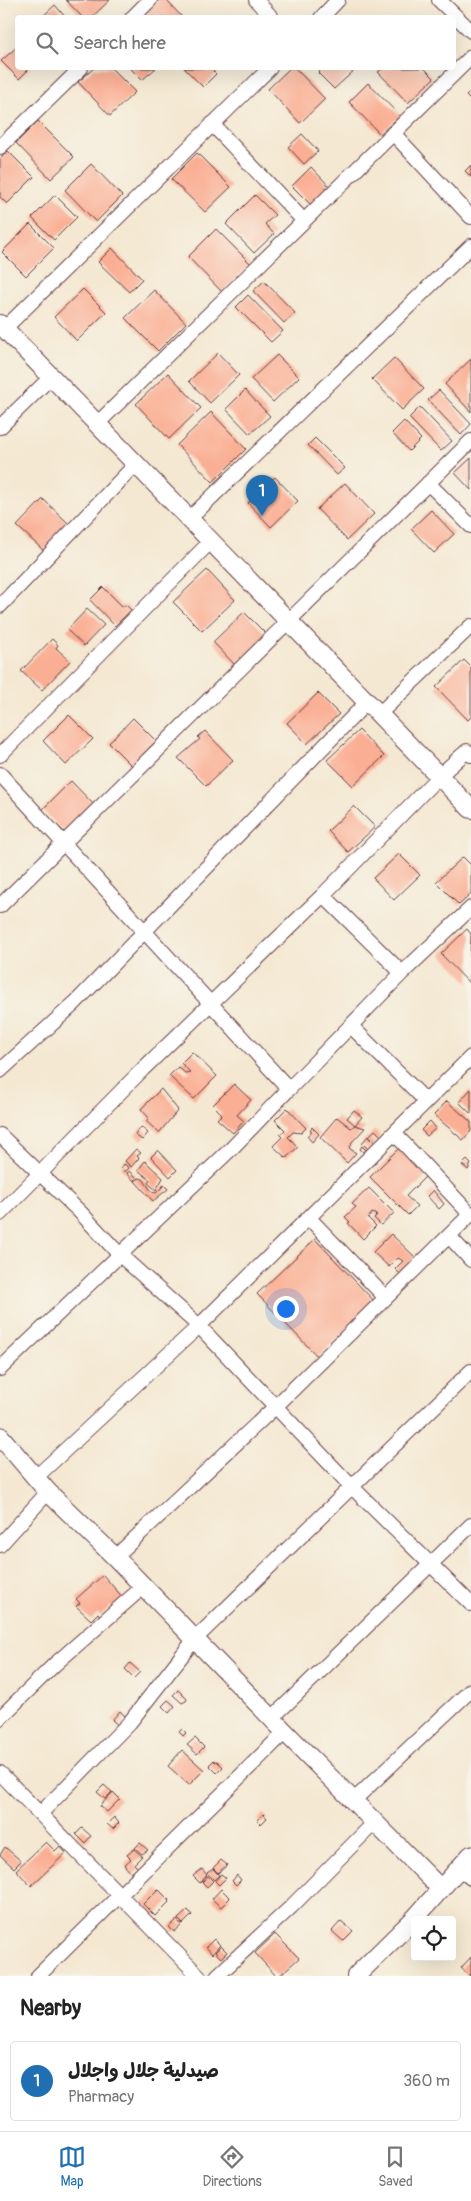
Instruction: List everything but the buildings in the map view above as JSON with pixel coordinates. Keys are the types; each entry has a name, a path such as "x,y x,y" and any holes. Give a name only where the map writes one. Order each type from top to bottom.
{"street":[{"path":"135,15 150,0"},
{"path":"256,0 269,15"},
{"path":"324,15 338,0"},
{"path":"439,0 454,15"},
{"path":"456,16 471,31"},
{"path":"96,424 471,57"},
{"path":"0,147 79,70"},
{"path":"268,70 2,327 471,809"},
{"path":"212,124 304,221"},
{"path":"393,133 471,218"},
{"path":"189,519 471,246"},
{"path":"0,427 52,377"},
{"path":"0,906 471,441"},
{"path":"0,606 136,464"},
{"path":"428,483 471,526"},
{"path":"0,755 210,541"},
{"path":"0,1071 75,1003 143,932 373,708 471,626"},
{"path":"0,1214 323,894 439,776 467,750 471,755"},
{"path":"0,774 288,1089"},
{"path":"323,894 402,973"},
{"path":"0,1369 232,1148 402,973 471,908"},
{"path":"351,1026 426,1101"},
{"path":"35,1478 199,1326 471,1057"},
{"path":"115,1557 275,1407 471,1214 394,1133"},
{"path":"0,1134 80,1212 120,1255 199,1326 351,1486 430,1566 471,1604"},
{"path":"309,1218 386,1298"},
{"path":"449,1236 471,1260"},
{"path":"40,1814 130,1722 194,1640 351,1486 471,1372"},
{"path":"0,1436 48,1492 115,1557 284,1732 441,1889"},
{"path":"0,1545 48,1492"},
{"path":"272,1718 471,1525"},
{"path":"0,1718 54,1665 143,1587"},
{"path":"354,1800 471,1690"},
{"path":"38,1976 121,1896 284,1732"},
{"path":"0,1773 199,1976"},
{"path":"217,1976 291,1907 375,1822"},
{"path":"356,1976 415,1918 441,1889 465,1873 471,1855"}],"place":[{"name":"صيدلية جلال واجلال","path":"262,516"}]}
